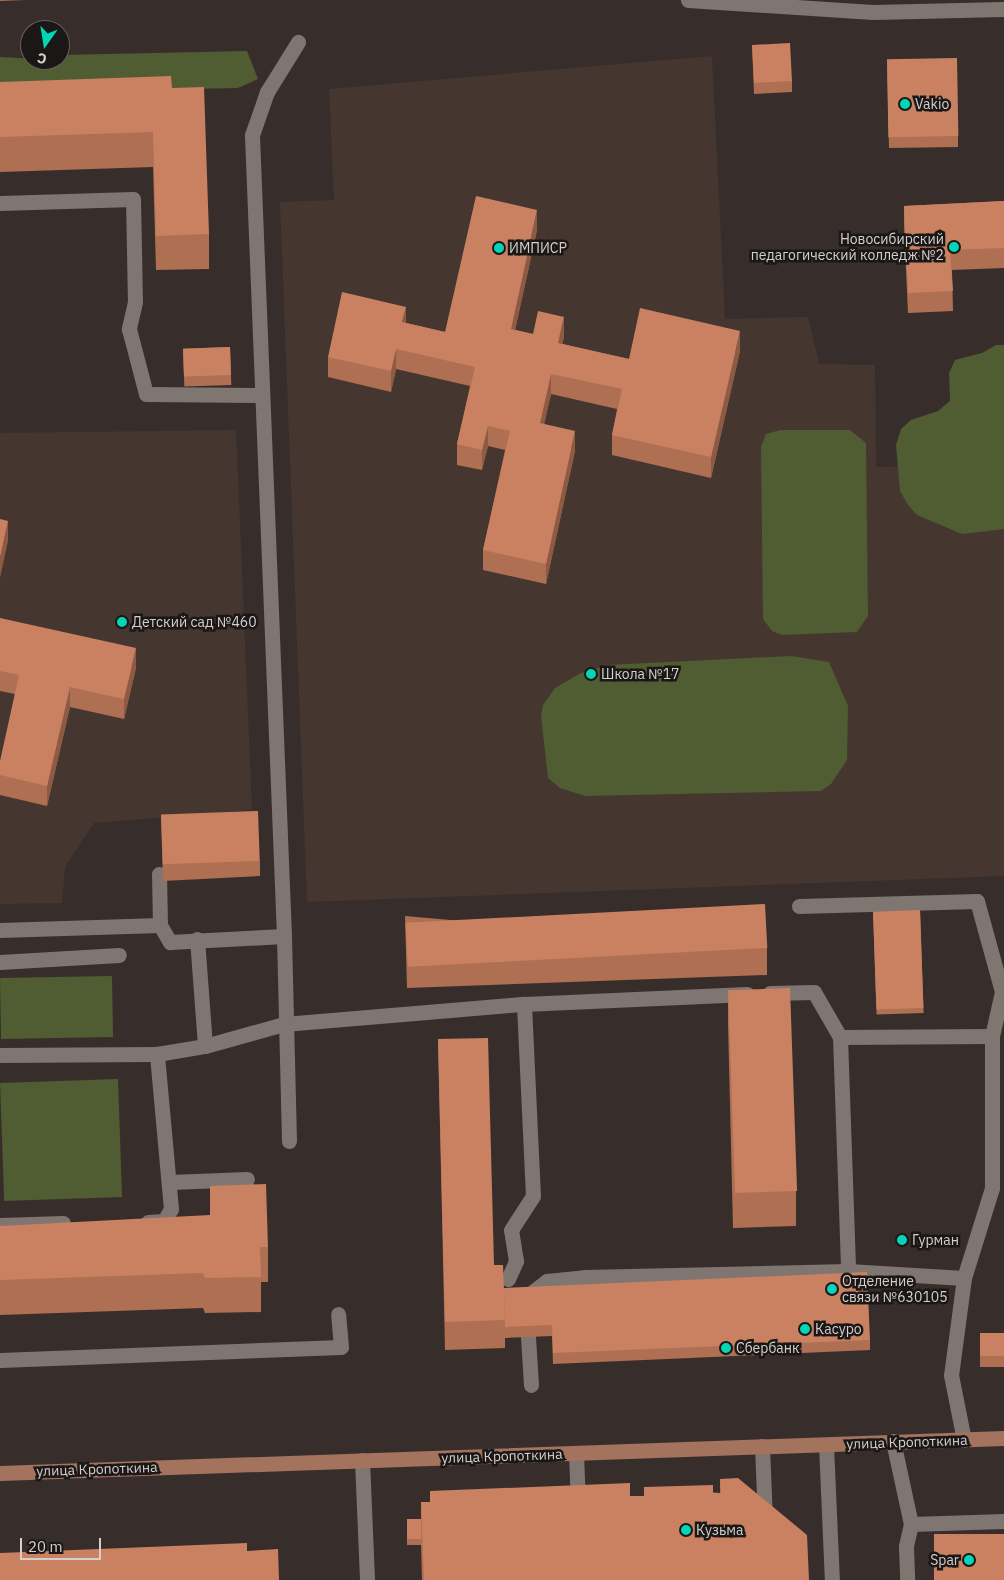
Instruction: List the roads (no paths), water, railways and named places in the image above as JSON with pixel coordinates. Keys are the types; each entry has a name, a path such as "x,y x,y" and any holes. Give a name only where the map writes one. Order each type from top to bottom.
{"main road":[{"name":"улица Кропоткина","path":"0,1473 1004,1438"}],"street":[{"path":"688,0 873,12 1004,8"},
{"path":"289,1142 284,1024 284,936 260,395 252,135 267,92 298,42"},
{"path":"0,203 133,199 135,302 129,329 146,394 260,395"},
{"path":"159,874 160,925 170,942 284,936"},
{"path":"799,906 978,901 1003,992 992,1036 992,1188 964,1278 951,1375 964,1440"},
{"path":"0,930 160,925"},
{"path":"197,940 205,1046"},
{"path":"0,962 119,955"},
{"path":"0,1055 157,1054 205,1046 284,1024 524,1004 814,992 840,1037 848,1271"},
{"path":"508,1279 516,1260 511,1230 533,1196 524,1004"},
{"path":"840,1037 992,1036"},
{"path":"135,1222 164,1222 171,1209 157,1054"},
{"path":"170,1182 247,1179"},
{"path":"0,1224 77,1223"},
{"path":"525,1298 547,1282 584,1278 848,1271 964,1278"},
{"path":"0,1360 341,1347 338,1314"},
{"path":"528,1337 531,1385"},
{"path":"893,1441 911,1524 906,1546 907,1580"},
{"path":"826,1444 832,1580"},
{"path":"762,1446 766,1536"},
{"path":"576,1453 578,1519"},
{"path":"362,1460 367,1580"},
{"path":"911,1524 1004,1521"}],"place":[{"name":"Vakio","path":"905,104"},
{"name":"Новосибирский педагогический колледж №2","path":"954,247"},
{"name":"ИМПИСР","path":"499,248"},
{"name":"Детский сад №460","path":"122,622"},
{"name":"Школа №17","path":"591,674"},
{"name":"Гурман","path":"902,1240"},
{"name":"Отделение связи №630105","path":"832,1289"},
{"name":"Касуро","path":"805,1329"},
{"name":"Сбербанк","path":"726,1348"},
{"name":"Кузьма","path":"686,1530"},
{"name":"Spar","path":"969,1560"}]}
